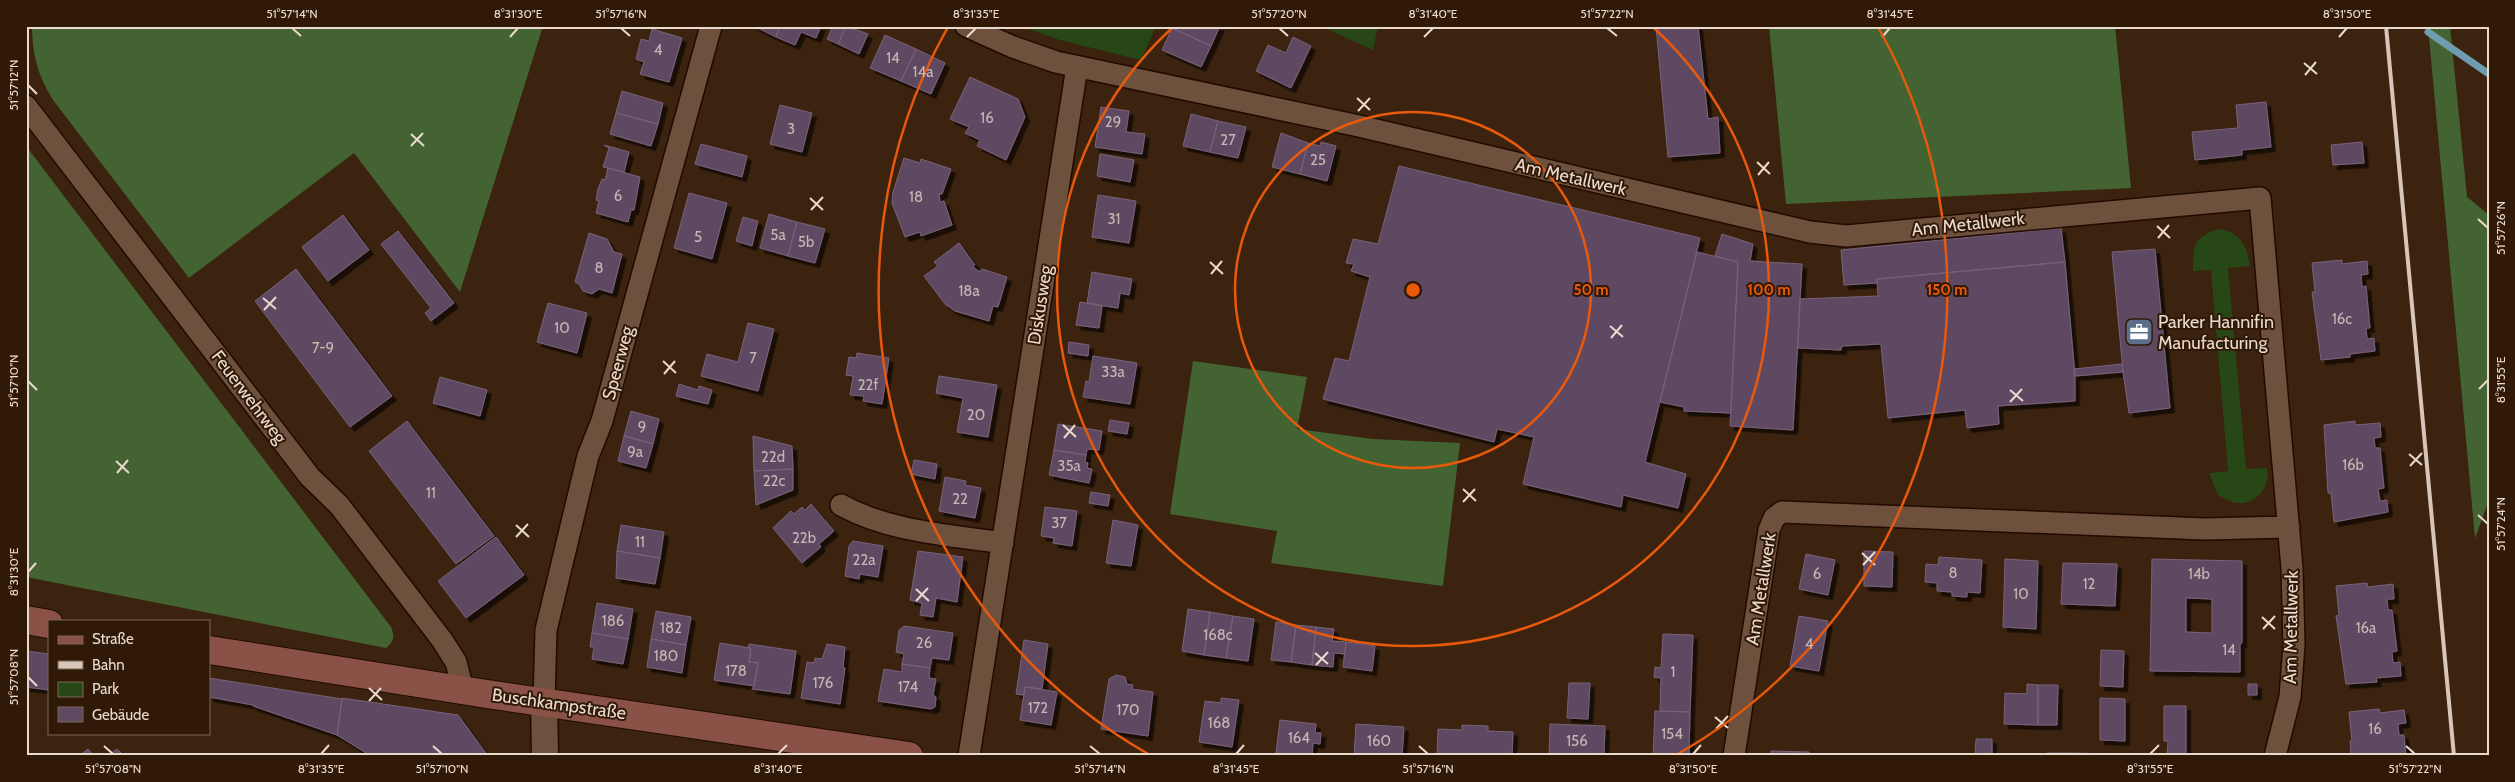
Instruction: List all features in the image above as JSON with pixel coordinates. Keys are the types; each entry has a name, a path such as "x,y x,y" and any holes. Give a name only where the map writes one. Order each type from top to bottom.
{"main road":[{"path":"26,620 48,624"},
{"name":"Buschkampstraße","path":"210,650 463,690 910,756"}],"street":[{"name":"Speerweg","path":"544,701 546,630 581,483 590,448 602,421 711,26"},
{"path":"966,26 988,31 1037,56 1078,67"},
{"name":"Am Metallwerk","path":"1078,67 1359,126 1762,222 1810,232 1846,236 2260,198 2289,527 2294,645 2290,697 2275,756"},
{"name":"Diskusweg","path":"969,756 1078,67"},
{"name":"Feuerwehrweg","path":"26,106 310,477 338,505 442,640 456,662 463,690"},
{"path":"841,505 866,518 896,526 1003,543"},
{"name":"Am Metallwerk","path":"1734,756 1769,530 1774,518 1782,512 2205,529 2289,527"},
{"path":"544,701 545,756"}],"green space":[{"path":"32,26 543,26 460,292 354,153 189,278 53,100 43,82 37,64 33,46"},
{"path":"1020,26 1156,26 1141,60 1060,40"},
{"path":"1321,26 1378,26 1373,50"},
{"path":"1769,26 2115,26 2131,188 1786,204"},
{"path":"2428,26 2450,26 2467,197 2489,215 2489,500 2475,538"},
{"path":"26,146 391,627 393,639 386,648 26,577"},
{"path":"2219,229 2238,237 2245,247 2249,259 2250,266 2228,268 2246,469 2267,468 2268,475 2259,495 2247,502 2240,503 2232,502 2218,495 2209,473 2228,471 2211,270 2193,271 2194,249 2199,239"},
{"path":"1193,361 1307,377 1297,429 1373,439 1460,443 1443,586 1271,563 1277,531 1170,514"}],"building":[{"path":"754,26 780,26 776,37"},
{"path":"780,26 821,26 816,38 801,32 795,45 776,37"},
{"path":"833,26 846,26 838,44 827,39"},
{"path":"846,26 868,34 859,54 838,44"},
{"path":"1173,26 1220,26 1211,46 1172,28"},
{"path":"1656,26 1698,26 1708,119 1718,117 1720,153 1668,157"},
{"path":"1172,28 1211,46 1201,67 1162,50"},
{"path":"652,29 682,38 669,82 640,74 644,62 636,59 641,39 649,41"},
{"path":"885,35 916,49 901,81 870,68"},
{"path":"1293,37 1311,46 1291,88 1256,71 1268,45 1286,53"},
{"path":"916,49 945,63 931,94 901,81"},
{"path":"970,77 1018,99 1025,117 1006,160 977,146 980,140 965,133 969,127 950,119"},
{"path":"622,91 663,103 658,124 616,113"},
{"path":"2266,102 2271,147 2242,150 2242,155 2195,160 2192,132 2238,128 2236,105"},
{"path":"780,105 812,113 802,152 770,144"},
{"path":"1101,107 1129,111 1126,132 1145,134 1142,154 1095,147"},
{"path":"616,113 658,124 651,146 610,134"},
{"path":"1191,114 1218,121 1210,152 1183,146"},
{"path":"1218,121 1246,127 1238,158 1210,152"},
{"path":"1281,133 1308,143 1300,174 1272,167"},
{"path":"1321,142 1336,146 1327,181 1300,174 1308,143 1320,146"},
{"path":"2362,142 2364,163 2333,165 2331,145"},
{"path":"701,144 747,156 742,177 695,164"},
{"path":"604,145 629,152 624,172 603,167 609,148"},
{"path":"1100,154 1134,160 1130,182 1097,176"},
{"path":"904,158 920,163 921,159 951,169 942,194 939,194 940,202 944,201 952,225 921,236 920,232 905,237 892,203 893,192"},
{"path":"1399,166 1700,238 1645,462 1686,474 1678,508 1623,495 1621,507 1523,484 1534,437 1497,429 1494,442 1323,399 1335,358 1349,361 1370,277 1351,271 1354,264 1346,263 1353,239 1378,244"},
{"path":"608,168 640,177 634,210 631,210 628,222 596,213 599,201 596,200 598,189 602,179 605,180"},
{"path":"689,193 727,203 712,259 674,248"},
{"path":"1098,195 1136,201 1129,243 1092,237"},
{"path":"769,214 797,222 788,256 760,248"},
{"path":"343,215 369,250 328,281 302,247"},
{"path":"743,217 758,221 752,246 736,241"},
{"path":"797,222 825,229 815,263 788,256"},
{"path":"2061,228 2065,262 1877,279 1877,283 1844,285 1841,250"},
{"path":"398,231 454,303 431,321 425,313 431,308 381,244"},
{"path":"589,233 607,239 614,252 622,254 612,293 599,289 592,294 583,291 579,284 575,282"},
{"path":"1722,234 1753,244 1750,261 1802,264 1793,430 1730,426 1738,262 1715,256"},
{"path":"959,243 975,265 973,267 980,272 982,269 1007,277 998,307 993,306 989,321 955,311 945,304 924,276 938,266 934,262"},
{"path":"2155,249 2170,408 2129,413 2123,372 2112,252"},
{"path":"1697,252 1738,262 1731,413 1684,411 1684,407 1660,402"},
{"path":"2342,260 2342,264 2367,261 2368,274 2361,275 2362,287 2366,286 2370,328 2366,328 2367,339 2374,338 2375,351 2350,354 2350,357 2321,360 2312,292 2315,292 2312,263"},
{"path":"2065,262 2075,376 2075,401 1998,406 1999,424 1967,428 1965,410 1888,418 1881,344 1842,346 1841,350 1798,348 1800,299 1878,296 1877,279"},
{"path":"296,269 392,396 350,427 255,301"},
{"path":"1092,272 1132,279 1129,295 1120,293 1118,308 1087,303"},
{"path":"1080,302 1102,306 1099,328 1076,325"},
{"path":"548,303 587,313 577,353 537,342"},
{"path":"748,323 774,329 758,391 701,376 707,354 738,362"},
{"path":"1069,342 1089,345 1088,356 1068,353"},
{"path":"857,353 889,358 882,404 863,401 864,396 850,395 853,376 846,375 849,357 856,358"},
{"path":"1093,356 1137,363 1130,404 1083,397 1086,381 1089,382"},
{"path":"2122,364 2123,372 2075,376 2074,369"},
{"path":"939,376 997,385 988,437 957,432 963,398 936,393"},
{"path":"440,377 487,390 480,416 433,403"},
{"path":"679,384 698,390 699,386 712,390 708,404 676,396"},
{"path":"631,411 659,419 653,444 624,436"},
{"path":"1110,420 1129,423 1127,434 1108,431"},
{"path":"407,421 494,536 456,564 369,451"},
{"path":"2355,421 2355,425 2380,423 2381,437 2374,438 2375,448 2380,448 2384,488 2378,489 2380,501 2387,500 2388,512 2334,522 2331,493 2328,493 2324,425"},
{"path":"1058,424 1102,431 1099,450 1087,449 1086,455 1054,450"},
{"path":"624,436 653,444 646,468 618,461"},
{"path":"753,436 792,446 793,469 754,471"},
{"path":"1054,450 1086,455 1085,462 1088,463 1087,468 1092,469 1089,483 1049,475"},
{"path":"914,460 937,464 935,479 911,474"},
{"path":"793,469 793,490 756,505 754,471"},
{"path":"945,477 966,481 965,485 981,488 975,518 939,511"},
{"path":"1091,492 1110,495 1108,506 1089,503"},
{"path":"811,504 834,531 819,544 821,547 802,563 773,528 791,511 794,514 802,507 805,510"},
{"path":"1045,507 1077,511 1072,546 1053,543 1054,538 1041,536"},
{"path":"1113,520 1138,525 1131,566 1106,563"},
{"path":"621,525 664,532 660,558 617,551"},
{"path":"496,537 524,575 466,618 438,581"},
{"path":"853,541 883,546 878,577 860,574 859,579 845,576 849,546"},
{"path":"617,551 660,558 655,584 616,578"},
{"path":"918,551 963,557 957,602 936,598 933,617 920,615 922,603 910,600"},
{"path":"1864,551 1893,552 1892,587 1864,586"},
{"path":"1806,554 1835,560 1828,595 1799,589"},
{"path":"1939,557 1982,560 1980,593 1967,592 1967,597 1952,596 1952,592 1937,591 1937,583 1925,582 1926,564 1938,565"},
{"path":"2005,559 2038,561 2036,629 2003,627"},
{"path":"2152,559 2242,561 2240,672 2150,671","holes":["2186,598 2212,599 2212,633 2186,632"]},
{"path":"2063,563 2117,564 2115,606 2061,604"},
{"path":"2367,583 2368,587 2393,584 2394,599 2387,599 2388,610 2392,610 2397,651 2392,652 2393,663 2400,662 2401,676 2376,678 2377,682 2346,684 2336,616 2339,615 2336,586"},
{"path":"597,603 633,609 628,639 592,633"},
{"path":"1188,609 1210,612 1204,655 1182,651"},
{"path":"656,611 691,617 686,645 651,639"},
{"path":"1210,612 1233,616 1226,658 1204,655"},
{"path":"1233,616 1254,619 1248,661 1226,658"},
{"path":"1799,616 1828,621 1819,671 1790,666"},
{"path":"1276,622 1296,625 1291,662 1271,660"},
{"path":"1296,625 1316,627 1312,665 1291,662"},
{"path":"904,626 953,633 949,660 932,658 930,668 902,664 904,654 896,652 899,630"},
{"path":"1316,627 1334,629 1332,641 1346,642 1345,654 1334,653 1333,667 1312,665"},
{"path":"592,633 628,639 623,664 592,659 594,647 590,647"},
{"path":"1663,634 1693,635 1690,712 1660,711 1661,678 1654,677 1655,667 1661,668"},
{"path":"651,639 686,645 682,673 647,667"},
{"path":"1024,640 1048,644 1042,689 1025,687 1024,695 1016,694"},
{"path":"1346,642 1375,646 1372,671 1343,667"},
{"path":"720,643 751,648 749,662 758,663 754,686 714,680"},
{"path":"749,644 796,651 790,694 752,689 758,663 749,662 751,648 748,648"},
{"path":"827,644 845,647 843,668 845,668 840,704 801,698 807,662 814,663 815,658 822,659"},
{"path":"2101,650 2124,651 2123,687 2100,686"},
{"path":"26,651 48,654 48,690 26,687"},
{"path":"902,664 930,668 929,678 936,679 933,695 936,697 935,707 931,709 878,701 884,669 902,672"},
{"path":"1116,675 1125,677 1127,684 1133,685 1132,689 1153,692 1148,736 1101,729 1109,679"},
{"path":"210,678 342,699 337,735 253,705 210,697"},
{"path":"1569,683 1590,683 1588,719 1567,718"},
{"path":"2027,684 2038,685 2038,725 2004,724 2005,693 2027,694"},
{"path":"2248,684 2257,684 2257,695 2248,695"},
{"path":"2038,685 2058,685 2057,725 2038,725"},
{"path":"1025,687 1057,692 1051,725 1020,720"},
{"path":"342,698 458,715 488,756 371,756 337,735"},
{"path":"1221,698 1239,700 1232,747 1199,742 1205,701 1221,703"},
{"path":"2100,698 2125,699 2125,741 2100,740"},
{"path":"2164,706 2186,706 2186,756 2167,756 2168,741 2164,741"},
{"path":"2379,709 2380,713 2404,710 2406,723 2398,724 2399,735 2404,735 2406,756 2351,756 2350,741 2352,741 2349,712"},
{"path":"1655,711 1690,712 1689,756 1653,756"},
{"path":"1280,720 1316,724 1315,733 1321,733 1320,744 1313,743 1312,756 1276,753"},
{"path":"1356,724 1404,727 1402,756 1354,756"},
{"path":"1550,724 1605,726 1604,756 1549,756"},
{"path":"1462,725 1488,726 1488,731 1513,732 1512,756 1437,756 1438,729 1462,730"},
{"path":"1976,739 1992,739 1992,756 1975,756"},
{"path":"88,749 94,756 79,756"},
{"path":"117,749 124,756 108,756"},
{"path":"1771,751 1809,752 1809,756 1771,756"},
{"path":"2047,753 2073,753 2073,756 2047,756"},
{"path":"2073,753 2117,754 2117,756 2073,756"}],"waterway":[{"path":"2428,32 2489,74"}],"railway":[{"path":"2386,26 2454,756"}],"place":[{"name":"Parker Hannifin Manufacturing","path":"2139,332"}]}
